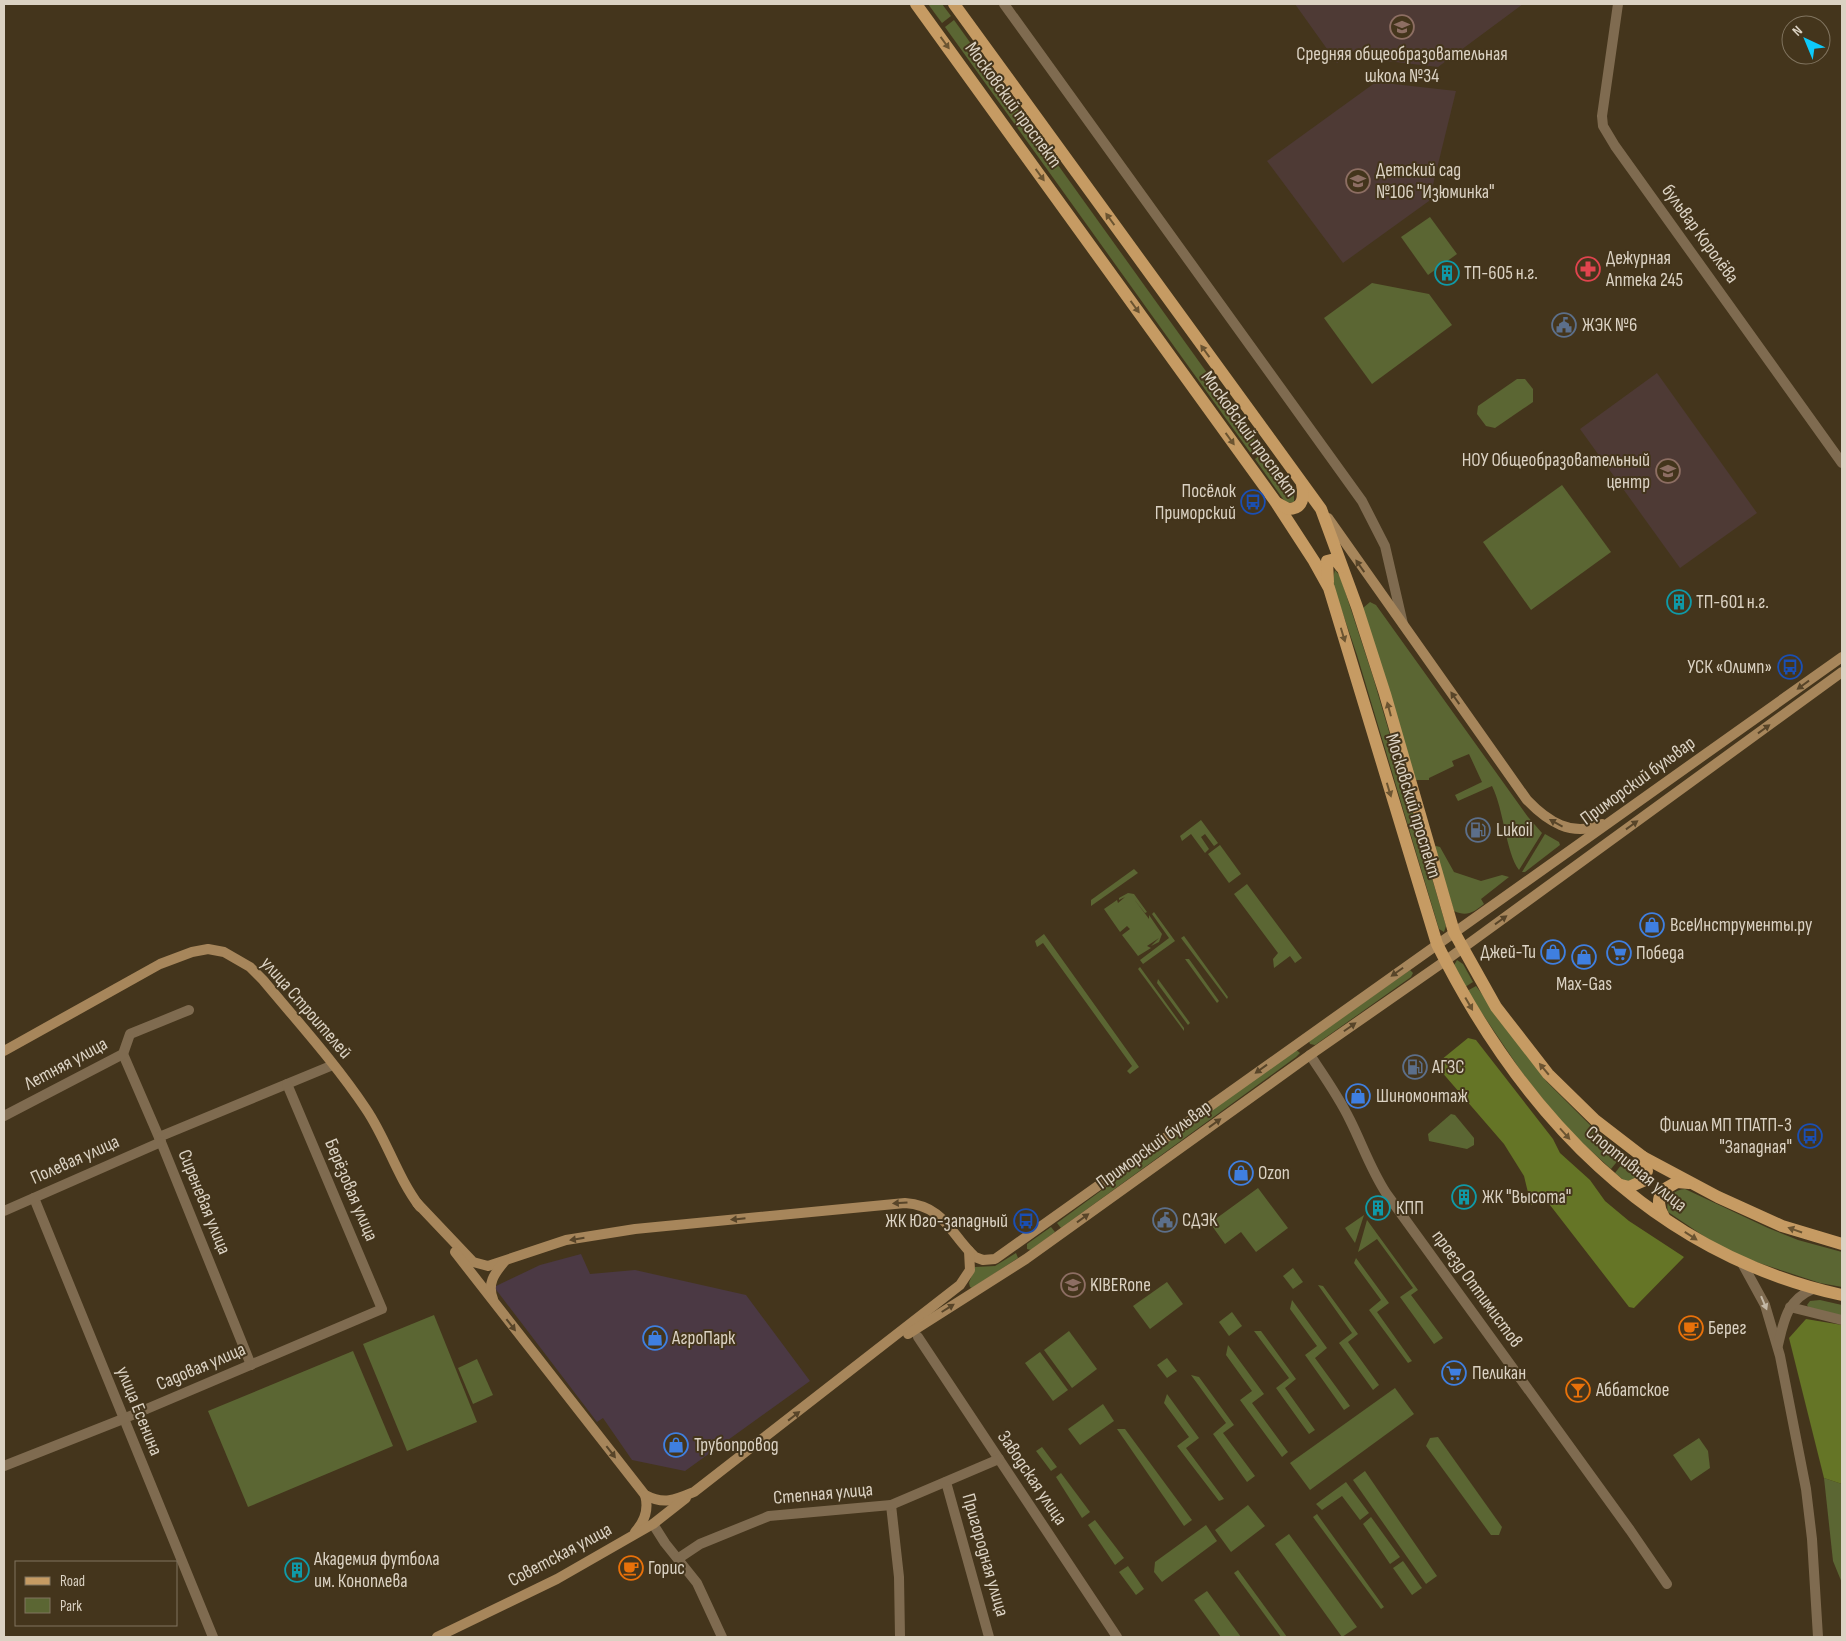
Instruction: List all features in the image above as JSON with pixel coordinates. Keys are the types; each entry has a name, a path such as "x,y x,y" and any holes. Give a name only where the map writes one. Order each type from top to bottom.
{"main road":[{"name":"Московский проспект","path":"916,4 1275,501 1329,588 1437,944"},
{"name":"Московский проспект","path":"954,4 1321,509 1527,800 1538,812 1564,828 1578,830 1595,828 1618,817"},
{"path":"1275,501 1288,509 1298,506 1304,494 1302,483"},
{"name":"Московский проспект","path":"1321,509 1357,607 1385,694 1454,932"},
{"path":"1329,588 1327,561 1336,559 1343,572"},
{"name":"Приморский бульвар","path":"1454,932 1842,657"},
{"name":"Приморский бульвар","path":"863,1363 1026,1259 1310,1055 1462,949 1842,672"},
{"path":"1437,944 1454,932"},
{"name":"Спортивная улица","path":"1454,932 1496,1007 1548,1074 1595,1120 1642,1158 1689,1183 1782,1226 1842,1244"},
{"name":"Приморский бульвар","path":"969,1251 983,1260 995,1259 1017,1245 1300,1040 1437,944"},
{"name":"Спортивная улица","path":"1437,944 1478,1019 1540,1107 1574,1144 1621,1185 1664,1218 1707,1246 1742,1263 1814,1289 1842,1295"},
{"name":"улица Строителей","path":"4,1051 160,964 192,952 208,949 224,952 250,967 263,980 333,1065 367,1110 398,1172 417,1203"},
{"path":"1300,1040 1310,1055"},
{"path":"1621,1185 1629,1187 1642,1181 1646,1171 1642,1158"},
{"path":"1664,1218 1659,1210 1659,1202 1663,1190 1677,1182 1689,1183"},
{"path":"417,1203 473,1262 488,1266 566,1240 635,1229 905,1203 928,1208 941,1216 969,1251 970,1270 960,1285 863,1363"},
{"path":"417,1203 645,1495 648,1503 646,1516 633,1536"},
{"path":"1017,1245 1026,1259"},
{"path":"499,1309 490,1286 494,1276 504,1262"},
{"name":"Советская улица","path":"437,1637 557,1579 653,1524 863,1363"},
{"path":"645,1495 656,1501 666,1501 694,1492"}],"street":[{"path":"1004,4 1362,500 1385,546 1403,625"},
{"name":"бульвар Королёва","path":"1618,4 1602,105 1603,126 1615,146 1842,463"},
{"path":"1373,584 1386,586 1391,580 1392,572"},
{"name":"Летняя улица","path":"4,1116 123,1054 130,1034 188,1010"},
{"name":"Сиреневая улица","path":"123,1054 160,1139 250,1365"},
{"name":"проезд Оптимистов","path":"1310,1055 1333,1089 1351,1121 1370,1167 1386,1193 1620,1516 1667,1584"},
{"name":"Полевая улица","path":"4,1211 160,1139 333,1065"},
{"name":"Берёзовая улица","path":"287,1084 382,1309"},
{"name":"улица Есенина","path":"34,1198 213,1637"},
{"path":"1742,1263 1765,1305 1778,1346 1806,1489 1812,1539 1818,1637"},
{"path":"1778,1346 1784,1317 1790,1306 1796,1299 1814,1289"},
{"path":"1790,1306 1816,1315 1842,1320"},
{"name":"Садовая улица","path":"4,1466 123,1419 382,1309"},
{"name":"Заводская улица","path":"918,1337 1117,1637"},
{"name":"Степная улица","path":"679,1558 700,1544 769,1516 891,1505 999,1459"},
{"name":"Пригородная улица","path":"946,1482 989,1637"},
{"path":"891,1505 899,1576 900,1637"},
{"path":"653,1524 665,1544 679,1558 697,1583 722,1637"}],"shaded area":[{"name":"Средняя общеобразовательная школа №34","path":"1295,4 1523,4 1438,67 1361,58 1355,50 1337,63"},
{"name":"Детский сад №106 \"Изюминка\"","path":"1376,82 1456,91 1429,201 1343,263 1267,161"},
{"name":"НОУ Общеобразовательный центр","path":"1657,373 1757,513 1680,568 1580,429"},
{"name":"АгроПарк","path":"581,1254 590,1274 635,1270 746,1295 810,1381 685,1471 632,1460 603,1418 597,1422 494,1287 540,1265"}],"green space":[{"path":"928,4 942,4 951,16 942,23"},
{"path":"954,20 1261,448 1252,455 945,27"},
{"path":"1430,217 1457,254 1428,275 1401,237"},
{"path":"1372,283 1429,294 1452,325 1372,384 1324,318"},
{"path":"1517,379 1525,379 1533,389 1533,402 1495,428 1486,426 1477,414 1478,406"},
{"path":"1264,452 1294,493 1294,502 1287,503 1283,499 1255,459"},
{"path":"1562,485 1611,552 1531,610 1483,542"},
{"path":"1335,570 1340,576 1373,677 1446,926 1444,932 1439,929 1357,655 1332,582"},
{"path":"1370,602 1376,605 1528,817 1542,833 1519,870 1511,853 1492,786 1458,801 1455,795 1482,782 1469,754 1452,761 1454,766 1429,778 1429,780 1412,780 1363,608"},
{"path":"1201,820 1218,843 1214,846 1205,834 1201,837 1209,849 1205,853 1191,834 1182,841 1180,836"},
{"path":"1545,834 1559,842 1560,845 1525,872 1522,872"},
{"path":"1220,845 1241,874 1229,883 1208,854"},
{"path":"1434,847 1440,847 1454,872 1481,881 1502,875 1509,877 1481,899 1484,904 1477,909 1467,914 1454,911"},
{"path":"1134,869 1138,873 1091,906 1091,900"},
{"path":"1247,884 1302,958 1295,963 1290,956 1274,968 1273,959 1278,953 1234,894"},
{"path":"1128,893 1134,894 1147,912 1145,913 1134,899 1149,919 1149,915 1162,934 1159,942 1151,946 1159,938 1147,946 1151,948 1138,956 1122,935 1130,929 1127,926 1120,932 1104,909 1117,900 1118,903 1125,897 1119,900 1119,898"},
{"path":"1154,912 1175,941 1143,964 1140,960 1169,938 1152,914"},
{"path":"1044,934 1139,1067 1130,1074 1127,1071 1132,1066 1043,943 1037,947 1035,941"},
{"path":"1184,936 1228,997 1227,999 1181,938"},
{"path":"1185,959 1189,959 1219,1001 1217,1003"},
{"path":"1457,960 1463,964 1473,982 1465,987 1454,965"},
{"path":"1140,967 1184,1028 1184,1031 1138,969"},
{"path":"1410,970 1413,973 1411,977 1315,1045 1310,1044 1309,1041"},
{"path":"1158,979 1190,1023 1188,1025 1157,983"},
{"path":"1476,986 1547,1082 1590,1125 1624,1153 1611,1169 1565,1127 1523,1074 1467,991"},
{"path":"1468,1038 1476,1040 1553,1139 1560,1153 1590,1180 1605,1201 1629,1221 1684,1257 1634,1308 1629,1307 1543,1196 1531,1205 1524,1176 1504,1144 1440,1070 1441,1060"},
{"path":"1295,1049 1300,1053 1296,1057 1061,1228 1057,1223"},
{"path":"1451,1114 1455,1115 1474,1138 1474,1145 1467,1149 1429,1141 1428,1134"},
{"path":"1628,1156 1639,1166 1640,1172 1637,1179 1626,1182 1615,1173"},
{"path":"1258,1188 1288,1228 1256,1252 1241,1232 1225,1244 1210,1223"},
{"path":"1685,1189 1768,1228 1798,1240 1842,1252 1842,1287 1820,1283 1750,1260 1714,1243 1668,1212 1670,1196 1676,1191"},
{"path":"1364,1215 1355,1243 1345,1228"},
{"path":"1367,1220 1418,1290 1411,1295 1443,1338 1434,1344 1400,1297 1413,1288 1377,1239 1358,1252"},
{"path":"1051,1227 1055,1232 1031,1250 1027,1249 1027,1244"},
{"path":"1016,1253 1018,1258 972,1288 970,1287 969,1283 975,1267 995,1266"},
{"path":"1356,1258 1389,1303 1377,1312 1412,1361 1408,1363 1369,1310 1381,1300 1354,1263"},
{"path":"1293,1268 1303,1282 1293,1289 1283,1276"},
{"path":"1167,1282 1183,1304 1150,1329 1133,1306"},
{"path":"1318,1285 1323,1286 1358,1334 1348,1342 1379,1385 1373,1390 1339,1343 1352,1333"},
{"path":"1292,1300 1327,1348 1315,1358 1350,1406 1344,1410 1305,1355 1317,1346 1290,1309"},
{"path":"1820,1300 1842,1305 1842,1317 1809,1308 1807,1305 1810,1301"},
{"path":"1232,1312 1242,1326 1229,1336 1219,1322"},
{"path":"434,1315 477,1422 407,1451 363,1344"},
{"path":"1806,1319 1842,1325 1842,1484 1824,1478 1789,1338"},
{"path":"1069,1331 1097,1369 1072,1388 1044,1350"},
{"path":"1254,1331 1261,1331 1296,1379 1285,1388 1315,1430 1309,1434 1276,1388 1289,1378"},
{"path":"1228,1345 1264,1394 1252,1403 1288,1452 1282,1457 1240,1400 1252,1391 1226,1355"},
{"path":"353,1351 393,1446 248,1507 208,1411"},
{"path":"1040,1352 1068,1390 1053,1401 1025,1363"},
{"path":"1167,1358 1177,1371 1167,1378 1157,1365"},
{"path":"477,1359 493,1395 473,1404 458,1368"},
{"path":"1191,1375 1199,1377 1234,1425 1223,1433 1255,1476 1247,1482 1213,1434 1226,1423"},
{"path":"1395,1388 1414,1414 1310,1490 1290,1463"},
{"path":"1167,1394 1199,1438 1186,1448 1224,1499 1219,1501 1177,1446 1189,1437 1164,1403"},
{"path":"1103,1404 1114,1421 1080,1445 1068,1429"},
{"path":"1117,1429 1125,1429 1192,1520 1184,1526"},
{"path":"1438,1437 1502,1527 1499,1535 1491,1535 1426,1446 1430,1438"},
{"path":"1699,1438 1708,1451 1710,1468 1691,1481 1673,1455"},
{"path":"1042,1447 1057,1467 1051,1471 1036,1451"},
{"path":"1365,1471 1437,1576 1426,1584 1353,1480"},
{"path":"1061,1473 1090,1512 1082,1518 1056,1477"},
{"path":"1824,1478 1842,1484 1842,1583 1833,1561"},
{"path":"1346,1482 1369,1513 1360,1520 1342,1496 1322,1510 1316,1504"},
{"path":"1248,1505 1265,1526 1231,1552 1215,1530"},
{"path":"1317,1514 1384,1607 1381,1609 1313,1517"},
{"path":"1371,1517 1400,1557 1390,1564 1363,1524"},
{"path":"1095,1520 1124,1558 1115,1565 1088,1525"},
{"path":"1206,1525 1217,1541 1162,1582 1154,1572 1155,1562"},
{"path":"1289,1534 1357,1627 1342,1637 1275,1544"},
{"path":"1403,1561 1422,1588 1412,1595 1393,1568"},
{"path":"1128,1566 1144,1589 1136,1595 1119,1572"},
{"path":"1238,1570 1287,1637 1281,1637 1234,1573"},
{"path":"1207,1591 1241,1637 1221,1637 1194,1600"}],"place":[{"name":"Средняя общеобразовательная школа №34","path":"1402,27"},
{"name":"Детский сад №106 \"Изюминка\"","path":"1358,181"},
{"name":"Дежурная Аптека 245","path":"1588,269"},
{"name":"ТП-605 н.г.","path":"1447,273"},
{"name":"ЖЭК №6","path":"1564,325"},
{"name":"НОУ Общеобразовательный центр","path":"1668,471"},
{"name":"Посёлок Приморский","path":"1253,502"},
{"name":"ТП-601 н.г.","path":"1679,602"},
{"name":"УСК «Олимп»","path":"1790,667"},
{"name":"Lukoil","path":"1478,830"},
{"name":"ВсеИнструменты.ру","path":"1652,925"},
{"name":"Джей-Ти","path":"1553,952"},
{"name":"Победа","path":"1619,953"},
{"name":"Max-Gas","path":"1584,957"},
{"name":"АГЗС","path":"1415,1067"},
{"name":"Шиномонтаж","path":"1358,1096"},
{"name":"Филиал МП ТПАТП-3 \"Западная\"","path":"1810,1136"},
{"name":"Ozon","path":"1241,1173"},
{"name":"ЖК \"Высота\"","path":"1464,1197"},
{"name":"КПП","path":"1378,1208"},
{"name":"СДЭК","path":"1165,1220"},
{"name":"ЖК Юго-западный","path":"1026,1221"},
{"name":"KIBERone","path":"1073,1285"},
{"name":"Берег","path":"1691,1328"},
{"name":"АгроПарк","path":"655,1338"},
{"name":"Пеликан","path":"1454,1373"},
{"name":"Аббатское","path":"1578,1390"},
{"name":"Трубопровод","path":"676,1445"},
{"name":"Горис","path":"631,1568"},
{"name":"Академия футбола им. Коноплева","path":"297,1570"}]}
